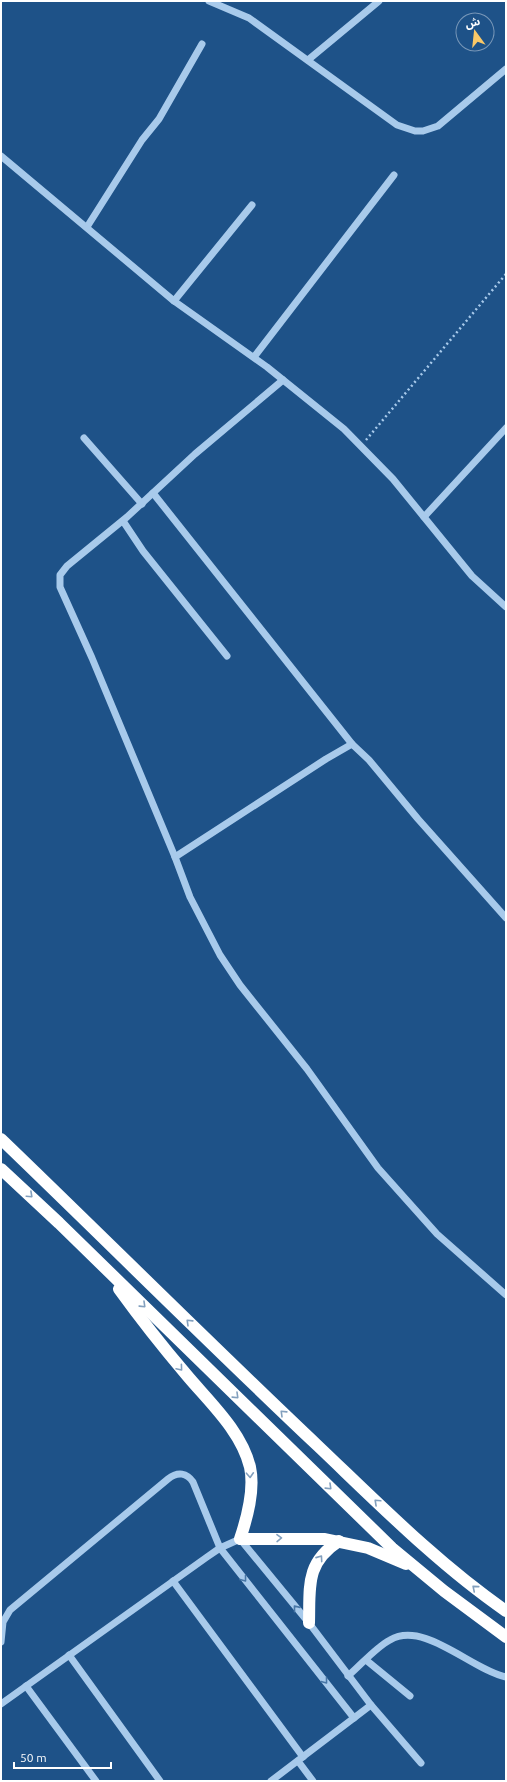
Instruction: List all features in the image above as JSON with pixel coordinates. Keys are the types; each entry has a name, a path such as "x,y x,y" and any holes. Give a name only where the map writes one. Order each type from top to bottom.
{"highway":[{"path":"1,1139 286,1416 409,1532 489,1600 506,1611"},
{"path":"1,1169 97,1259 392,1548 506,1636"},
{"path":"97,1259 150,1331 232,1429 242,1446 250,1469 251,1484 248,1513 240,1539 305,1537 339,1541 368,1548 418,1569"},
{"path":"309,1623 310,1587 313,1571 327,1549 339,1541"}],"street":[{"path":"209,1 249,18 397,125 415,131 427,130 438,126 506,69"},
{"path":"308,60 379,1"},
{"path":"87,227 142,140 159,119 202,44"},
{"path":"1,156 174,301 254,357 344,429 393,479 472,576 506,607"},
{"path":"254,357 394,175"},
{"path":"174,301 252,205"},
{"path":"283,380 195,454 123,521 62,571 58,579 60,587 92,658 175,857 190,897 220,955 240,985 307,1069 378,1168 437,1234 506,1295"},
{"path":"424,517 506,428"},
{"path":"84,438 142,504"},
{"path":"153,493 352,744 369,760 418,819 506,918"},
{"path":"123,521 143,551 226,656"},
{"path":"175,857 326,759 352,744"},
{"path":"1,1642 3,1622 10,1610 172,1476 181,1474 186,1475 193,1482 220,1548 354,1718"},
{"path":"1,1704 220,1548 240,1539 309,1623 371,1705 421,1763"},
{"path":"173,1581 301,1759 314,1781"},
{"path":"348,1676 391,1639 399,1636 416,1635 424,1637 489,1672 506,1677"},
{"path":"69,1655 160,1781"},
{"path":"366,1660 410,1696"},
{"path":"26,1686 96,1781"},
{"path":"271,1781 371,1705"}],"path":[{"path":"361,446 506,274"}]}
